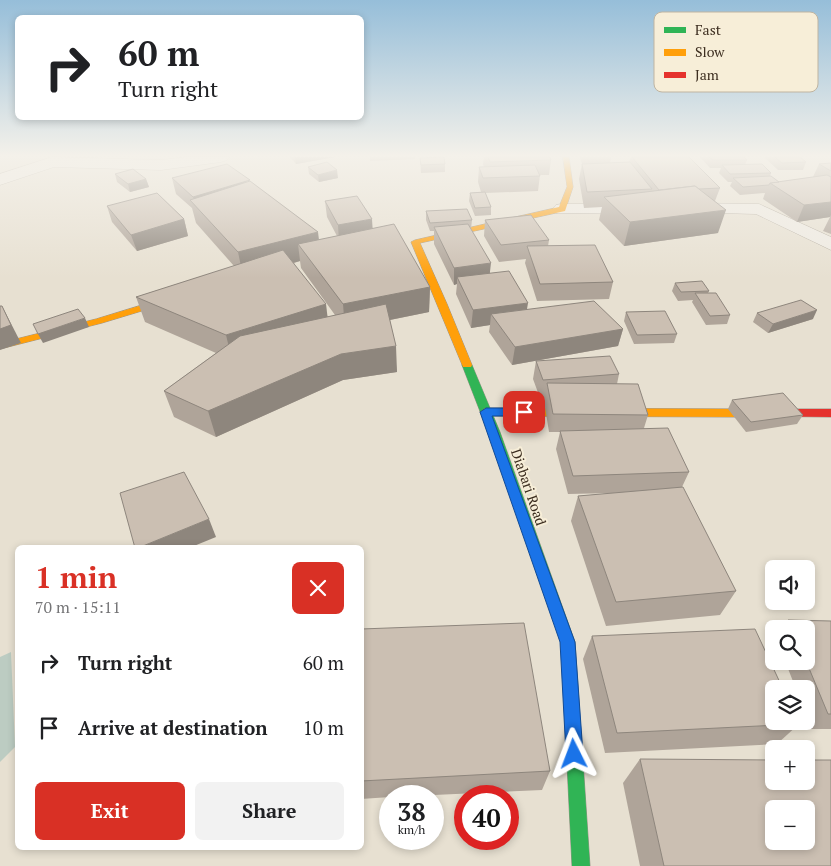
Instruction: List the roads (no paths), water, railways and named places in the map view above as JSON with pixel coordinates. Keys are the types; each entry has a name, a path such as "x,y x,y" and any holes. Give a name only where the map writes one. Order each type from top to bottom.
{"street":[{"path":"566,197 562,209 651,208"},
{"path":"670,208 759,209 831,244"},
{"name":"Diabari Road","path":"562,209 410,241 443,304 486,412 568,642 581,866"},
{"path":"0,346 99,322 183,295"},
{"path":"486,412 831,413"}]}
